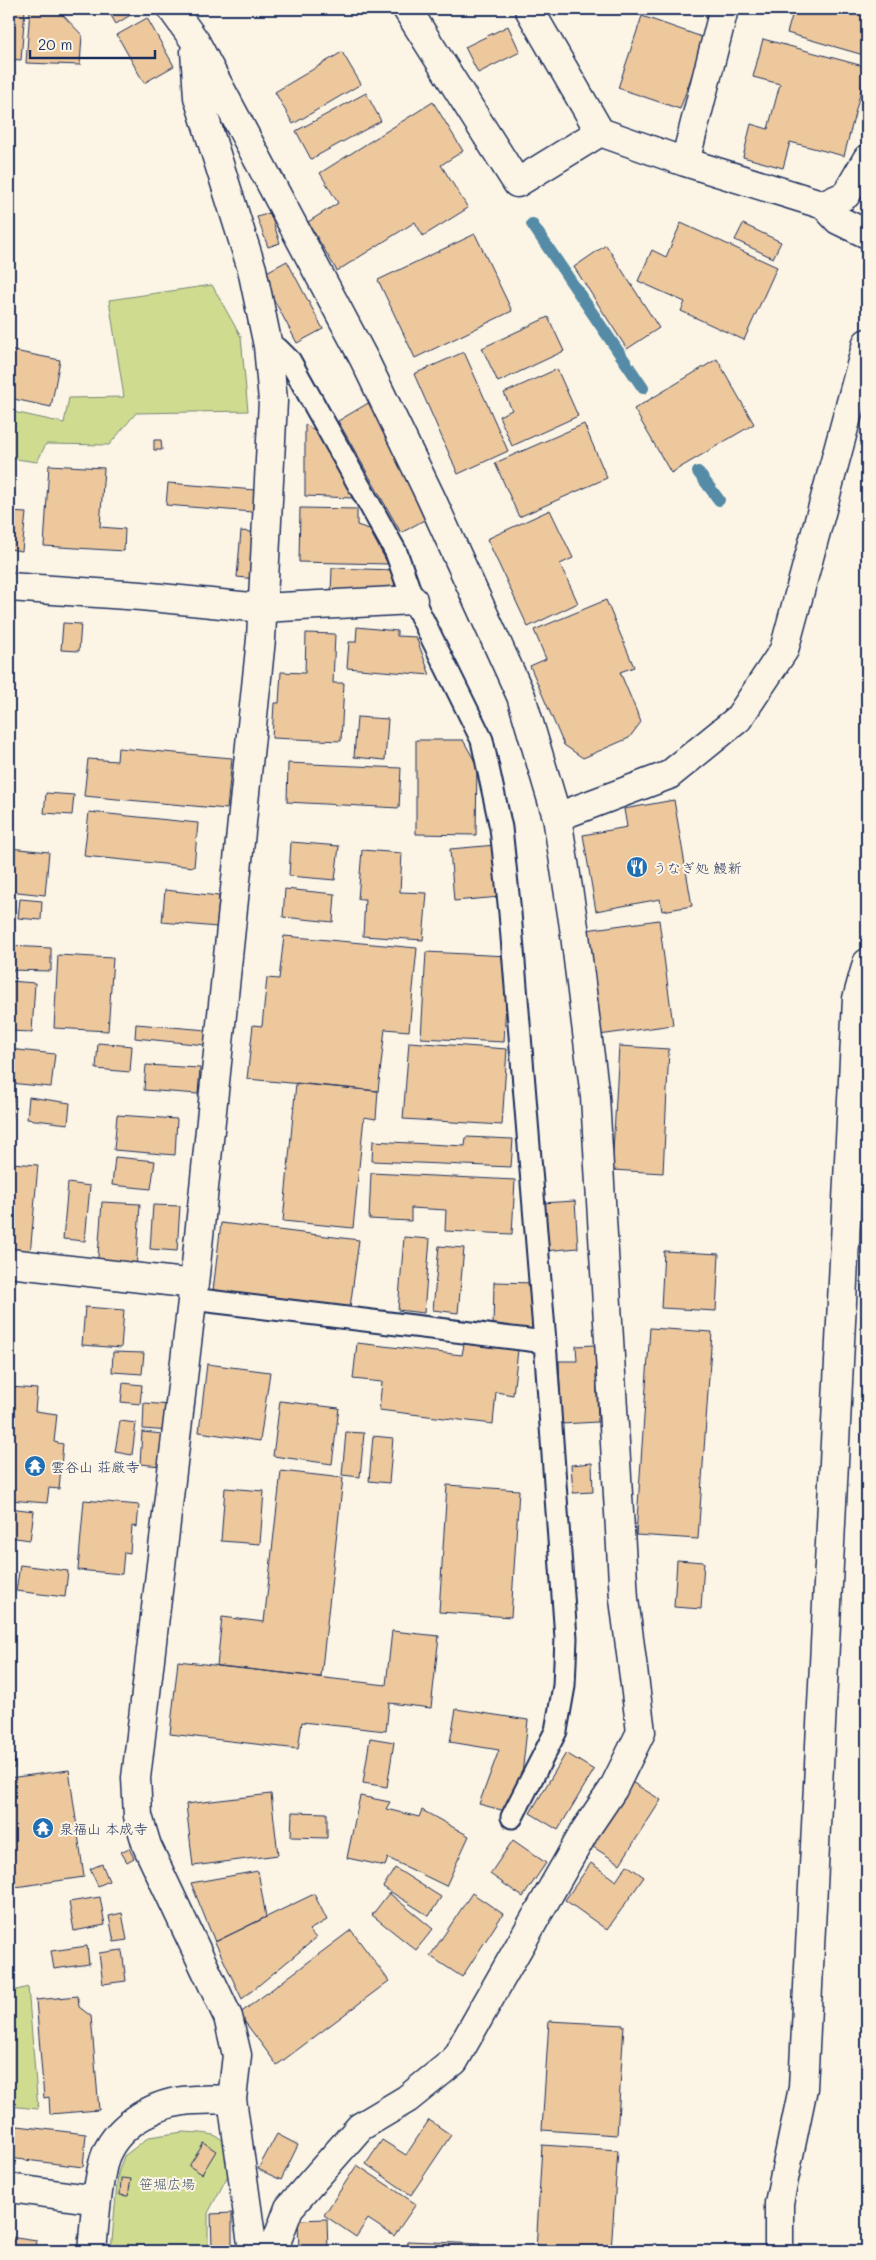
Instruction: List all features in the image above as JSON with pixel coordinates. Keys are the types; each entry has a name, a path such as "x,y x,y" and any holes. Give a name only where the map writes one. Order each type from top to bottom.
{"street":[{"path":"172,9 195,41 364,359 431,498 521,696 557,817 574,927 595,1097 624,1599 642,1732 612,1789 586,1829 454,2061 407,2099 360,2127 289,2208 273,2251"},
{"path":"407,9 517,183 600,132"},
{"path":"529,9 600,132 686,162 824,205 838,220 867,234"},
{"path":"686,162 724,9"},
{"path":"195,41 198,97 252,269 268,346 273,401 261,639 193,1292 136,1778 138,1816 147,1846 228,2017 237,2055 232,2099 253,2251"},
{"path":"824,205 846,195 867,159"},
{"path":"557,817 669,775 738,719 784,650 867,344"},
{"path":"9,587 141,596 262,608 412,600"},
{"path":"779,2251 779,2204 803,2088 858,999 867,963"},
{"path":"9,1263 193,1292"},
{"path":"92,2251 97,2200 105,2159 120,2133 145,2112 181,2101 232,2099"},
{"path":"9,2188 97,2200"}],"lane":[{"path":"268,346 278,348 290,361 396,552 412,600 482,740 501,828 511,923 545,1342 566,1638 564,1686 556,1732 512,1817"},
{"path":"193,1292 545,1342"}],"green space":[{"path":"212,285 241,337 248,411 136,413 109,445 46,444 37,462 9,458 9,411 64,423 69,398 124,397 109,300"},
{"path":"28,1987 38,2109 9,2106 9,1992"},
{"name":"笹堀広場","path":"183,2132 217,2136 227,2145 231,2153 234,2164 208,2213 208,2250 234,2251 111,2251 118,2173 124,2156 149,2137"}],"building":[{"path":"9,9 25,9 21,60 9,59"},
{"path":"30,9 57,9 82,35 80,65 26,63"},
{"path":"107,9 140,9 116,24"},
{"path":"794,9 867,9 867,56 787,33"},
{"path":"642,16 705,38 680,109 618,88"},
{"path":"147,18 174,66 144,83 117,35"},
{"path":"508,26 520,52 478,73 465,47"},
{"path":"763,39 867,67 844,156 790,142 783,168 743,157 751,124 768,129 780,84 753,77"},
{"path":"342,52 361,84 293,124 275,92"},
{"path":"366,93 381,121 311,159 296,131"},
{"path":"433,102 463,151 441,165 468,208 423,236 415,222 337,271 308,222 338,203 320,173"},
{"path":"270,213 280,243 268,247 257,217"},
{"path":"681,223 777,267 744,340 681,311 685,302 638,281 652,250 666,257"},
{"path":"743,224 781,242 773,258 735,240"},
{"path":"475,234 512,311 415,358 378,280"},
{"path":"606,245 659,328 627,349 574,267"},
{"path":"287,261 323,329 297,343 261,275"},
{"path":"548,317 564,351 498,382 482,348"},
{"path":"9,350 60,360 51,407 9,398"},
{"path":"464,352 508,451 458,474 414,374"},
{"path":"717,359 754,424 671,473 634,409"},
{"path":"557,369 578,416 512,446 499,416 512,410 504,393"},
{"path":"370,402 433,515 401,533 338,421"},
{"path":"305,424 319,433 340,463 353,498 305,496"},
{"path":"584,424 607,478 519,517 495,463"},
{"path":"154,440 161,440 162,450 154,450"},
{"path":"49,465 104,468 100,527 125,529 124,551 44,546"},
{"path":"168,483 255,490 252,512 166,505"},
{"path":"300,508 357,509 357,525 369,529 388,564 299,562"},
{"path":"550,510 573,558 560,564 578,603 528,627 487,539"},
{"path":"9,512 26,513 22,551 9,549"},
{"path":"241,531 261,533 256,579 237,577"},
{"path":"332,568 395,570 394,595 331,593"},
{"path":"606,600 634,667 620,672 641,722 629,738 583,758 564,745 530,666 546,659 534,630"},
{"path":"63,623 81,624 79,651 61,650"},
{"path":"357,627 397,631 397,636 416,637 430,675 347,668 349,642 356,642"},
{"path":"306,633 335,634 333,683 344,683 341,741 272,738 274,703 279,703 281,672 305,673"},
{"path":"9,666 13,666 11,693 9,693"},
{"path":"357,717 388,719 385,760 354,757"},
{"path":"416,740 463,740 477,765 476,835 416,834"},
{"path":"118,748 232,758 227,809 84,796 88,759 117,761"},
{"path":"288,763 401,768 399,808 287,802"},
{"path":"46,793 74,795 72,815 44,813"},
{"name":"うなぎ処 鰻新","path":"674,800 692,906 662,911 660,899 596,911 583,835 627,827 624,809"},
{"path":"89,812 198,823 194,867 84,856"},
{"path":"291,842 339,846 335,880 289,876"},
{"path":"496,845 500,897 454,901 450,849"},
{"path":"9,848 49,852 45,895 9,891"},
{"path":"362,850 402,853 400,892 427,893 423,940 363,936 365,899 358,899"},
{"path":"285,889 335,894 333,922 283,917"},
{"path":"165,890 219,896 217,927 162,922"},
{"path":"20,899 42,901 41,920 18,918"},
{"path":"659,920 673,1025 599,1035 586,930"},
{"path":"284,936 417,948 409,1031 385,1029 378,1091 247,1079 253,1025 262,1026 267,978 279,979"},
{"path":"9,946 51,948 51,971 9,970"},
{"path":"426,952 508,956 504,1042 421,1038"},
{"path":"58,955 113,958 108,1031 54,1028"},
{"path":"9,981 35,983 32,1032 9,1031"},
{"path":"136,1024 207,1030 205,1045 135,1038"},
{"path":"409,1042 507,1049 502,1125 403,1119"},
{"path":"98,1043 132,1046 130,1072 96,1069"},
{"path":"619,1046 669,1049 663,1173 612,1170"},
{"path":"9,1049 55,1054 51,1087 9,1083"},
{"path":"146,1065 200,1068 198,1094 144,1090"},
{"path":"296,1083 378,1091 376,1119 364,1117 353,1228 283,1221"},
{"path":"29,1097 70,1103 68,1124 27,1119"},
{"path":"9,1098 13,1098 9,1136"},
{"path":"117,1115 177,1119 175,1155 114,1150"},
{"path":"466,1137 513,1139 511,1167 372,1161 373,1141 465,1146"},
{"path":"115,1157 155,1161 151,1189 112,1185"},
{"path":"11,1163 38,1165 30,1255 9,1253"},
{"path":"371,1173 515,1180 512,1234 445,1231 446,1210 411,1208 411,1221 369,1219"},
{"path":"68,1183 90,1186 85,1241 63,1239"},
{"path":"575,1201 578,1248 544,1251 541,1203"},
{"path":"102,1202 140,1204 136,1272 97,1269"},
{"path":"153,1205 180,1206 177,1251 150,1249"},
{"path":"221,1223 359,1240 350,1308 213,1291"},
{"path":"404,1237 430,1239 424,1313 398,1310"},
{"path":"439,1246 464,1248 458,1313 433,1310"},
{"path":"664,1251 719,1254 716,1311 661,1308"},
{"path":"494,1282 535,1283 533,1331 493,1330"},
{"path":"85,1307 124,1310 121,1348 82,1345"},
{"path":"650,1328 712,1332 698,1539 636,1535"},
{"path":"357,1343 462,1355 464,1344 518,1350 513,1395 496,1392 493,1424 379,1410 382,1382 353,1379"},
{"path":"595,1345 598,1422 561,1424 559,1361 577,1361 576,1346"},
{"path":"113,1352 144,1353 142,1374 112,1372"},
{"path":"207,1364 270,1372 260,1441 199,1432"},
{"path":"123,1383 142,1385 140,1404 121,1402"},
{"name":"雲谷山 荘厳寺","path":"11,1387 37,1389 35,1411 57,1414 54,1442 63,1444 59,1489 49,1488 47,1503 9,1500 9,1409"},
{"path":"280,1401 339,1408 332,1464 273,1456"},
{"path":"144,1403 171,1405 170,1431 143,1429"},
{"path":"120,1421 136,1423 132,1455 115,1452"},
{"path":"142,1432 163,1434 160,1466 140,1464"},
{"path":"346,1432 364,1433 360,1477 342,1475"},
{"path":"373,1436 393,1438 389,1483 369,1481"},
{"path":"592,1463 593,1492 573,1493 571,1465"},
{"path":"281,1471 343,1478 321,1677 217,1666 222,1617 264,1622"},
{"path":"447,1485 519,1490 511,1617 439,1612"},
{"path":"225,1488 264,1491 260,1544 221,1541"},
{"path":"84,1500 139,1505 137,1527 132,1526 130,1553 124,1552 122,1574 78,1570"},
{"path":"9,1508 34,1511 30,1540 9,1537"},
{"path":"677,1560 704,1562 701,1609 674,1607"},
{"path":"20,1565 68,1571 65,1597 16,1591"},
{"path":"392,1631 439,1636 431,1708 389,1703 386,1731 302,1722 298,1749 170,1734 178,1661 386,1685"},
{"path":"456,1709 528,1720 522,1775 505,1811 479,1804 499,1750 450,1742"},
{"path":"9,1719 15,1768 9,1768"},
{"path":"370,1738 394,1742 387,1787 363,1783"},
{"path":"566,1753 594,1770 558,1830 530,1813"},
{"name":"泉福山 本成寺","path":"69,1770 84,1877 9,1888 9,1778"},
{"path":"630,1781 661,1800 620,1864 590,1845"},
{"path":"271,1794 278,1855 193,1866 186,1804"},
{"path":"360,1796 390,1802 386,1809 419,1817 422,1810 469,1836 446,1886 388,1858 385,1866 347,1858"},
{"path":"292,1812 327,1813 327,1838 291,1837"},
{"path":"513,1840 546,1863 523,1897 490,1874"},
{"path":"129,1848 134,1858 127,1862 121,1852"},
{"path":"591,1863 616,1881 627,1865 644,1877 607,1930 565,1900"},
{"path":"102,1864 109,1881 98,1886 90,1869"},
{"path":"395,1868 441,1897 429,1916 383,1887"},
{"path":"258,1871 266,1917 215,1942 191,1883"},
{"path":"389,1893 433,1929 416,1950 372,1915"},
{"path":"472,1893 503,1914 462,1977 430,1956"},
{"path":"314,1894 327,1920 309,1930 316,1938 242,1999 215,1942"},
{"path":"100,1897 105,1925 74,1931 69,1902"},
{"path":"122,1913 127,1940 114,1942 109,1916"},
{"path":"351,1930 389,1981 277,2065 239,2014"},
{"path":"87,1946 89,1964 54,1969 51,1951"},
{"path":"122,1950 126,1981 103,1984 99,1953"},
{"path":"78,1996 79,2007 91,2016 99,2110 50,2114 49,2097 44,2098 36,2000"},
{"path":"549,2021 624,2025 617,2135 542,2130"},
{"path":"429,2120 451,2135 411,2195 366,2164 382,2140 406,2155"},
{"path":"9,2125 86,2134 83,2167 9,2158"},
{"path":"277,2134 298,2145 281,2180 258,2169"},
{"path":"204,2143 216,2151 202,2174 189,2166"},
{"path":"542,2145 618,2150 611,2251 536,2251"},
{"path":"357,2165 416,2204 394,2236 368,2219 356,2237 324,2215"},
{"path":"121,2178 131,2179 128,2196 120,2195"},
{"path":"232,2213 232,2248 212,2248 211,2214"},
{"path":"327,2219 328,2251 299,2251 298,2220"},
{"path":"9,2237 37,2241 35,2251 9,2251"},
{"path":"408,2241 480,2244 480,2251 407,2251"}],"waterway":[{"path":"532,224 643,388"},
{"path":"698,472 719,500"}],"place":[{"name":"うなぎ処 鰻新","path":"637,867"},
{"name":"雲谷山 荘厳寺","path":"35,1466"},
{"name":"泉福山 本成寺","path":"43,1828"}]}
